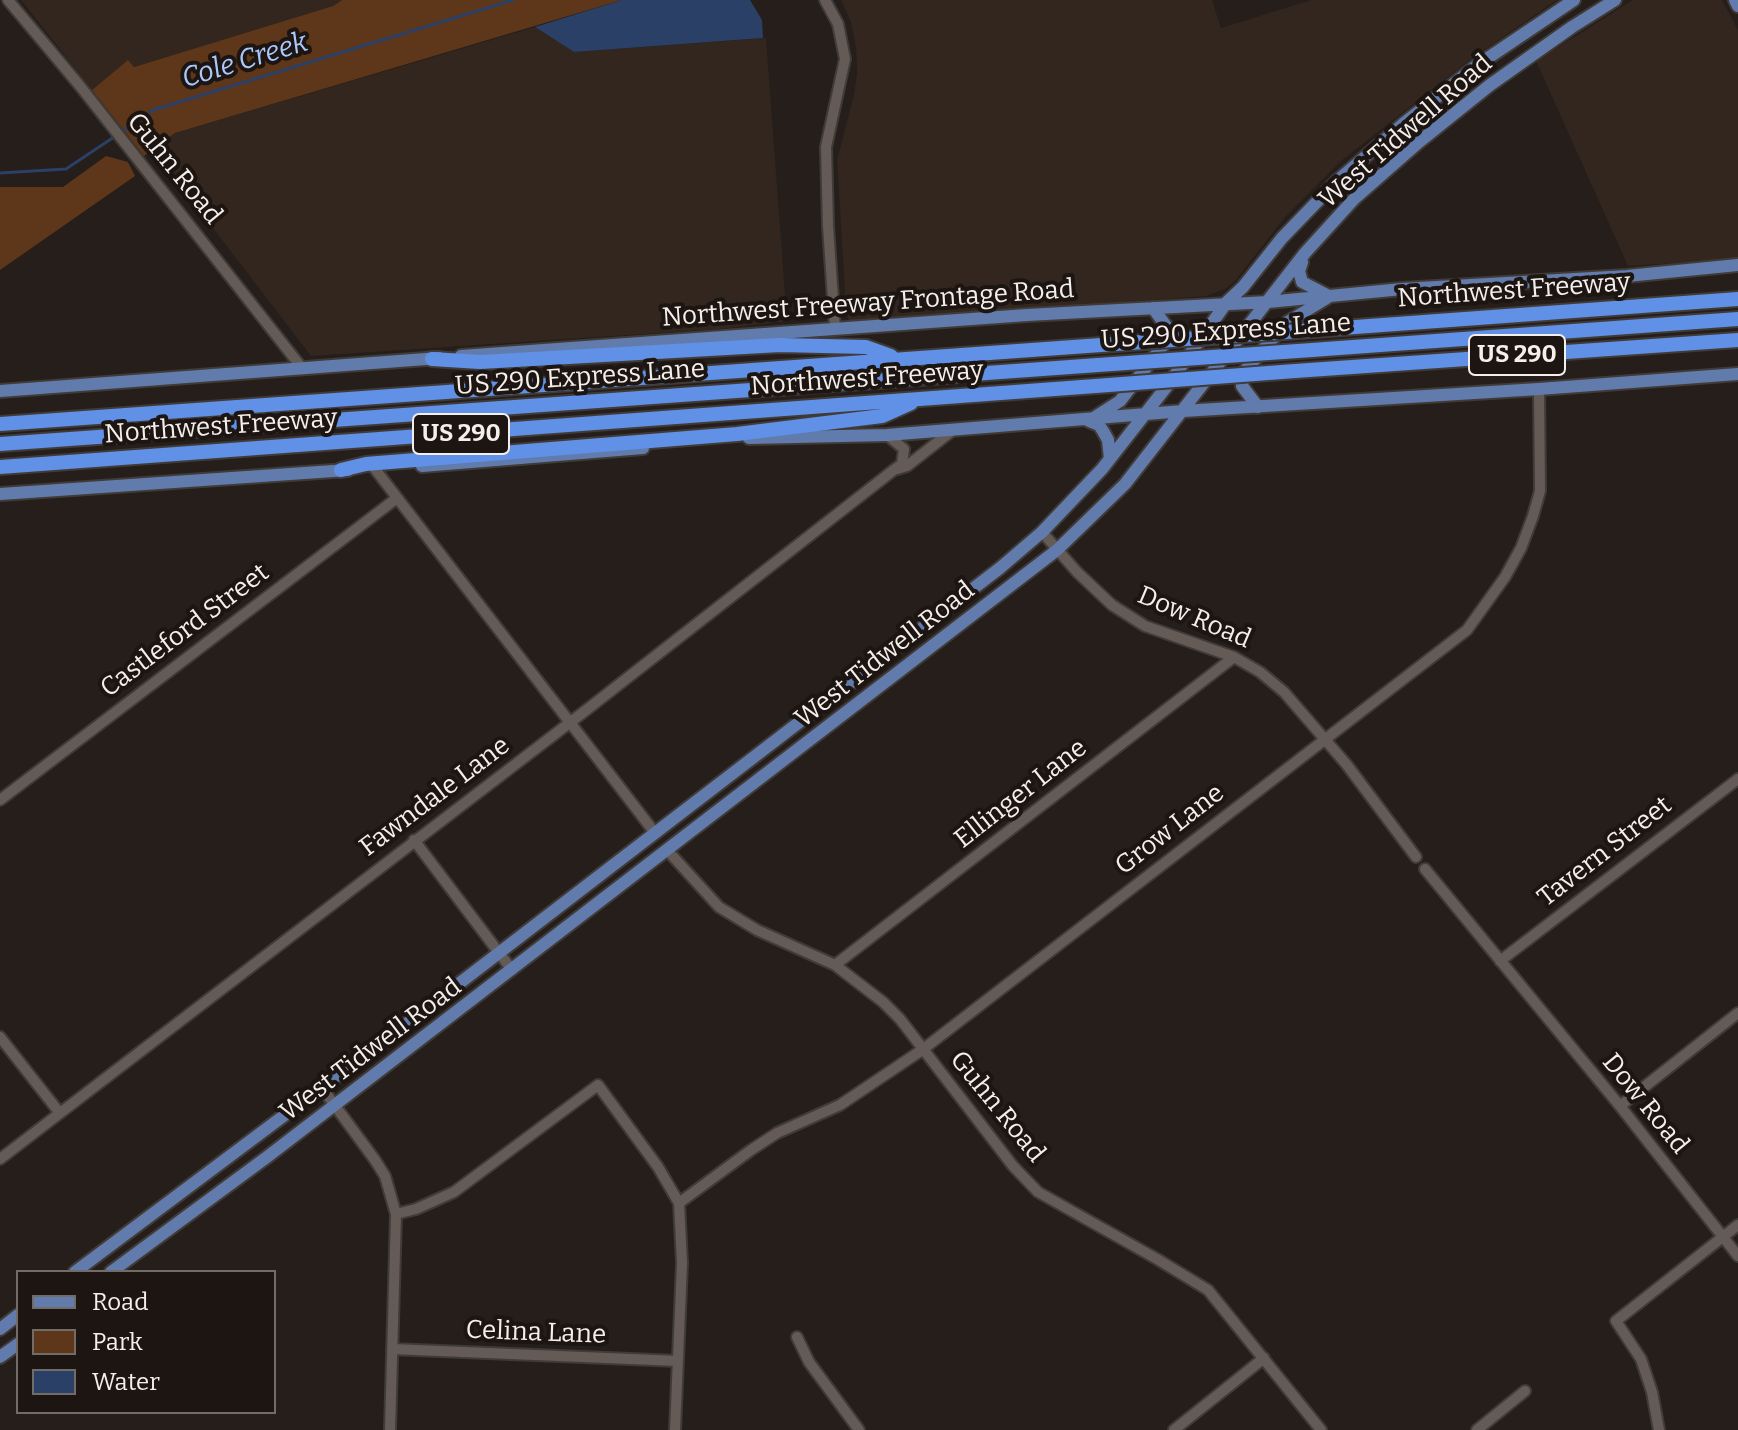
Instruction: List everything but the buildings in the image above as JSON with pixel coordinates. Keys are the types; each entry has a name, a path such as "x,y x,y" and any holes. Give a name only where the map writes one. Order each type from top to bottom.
{"highway":[{"name":"Northwest Freeway","path":"0,424 1738,299"},
{"name":"US 290 Express Lane","path":"0,444 1738,319"},
{"name":"Northwest Freeway","path":"0,467 1738,340"},
{"path":"432,359 480,362 780,345 866,347 899,359"},
{"path":"341,470 366,464 737,434 882,416 922,398"}],"main road":[{"name":"West Tidwell Road","path":"78,1270 409,1022 1042,532 1110,459 1227,302 1337,181 1476,66 1574,0"},
{"name":"West Tidwell Road","path":"113,1270 422,1039 1057,550 1125,484 1305,253 1354,199 1490,85 1546,44 1615,0"},
{"path":"1735,0 1738,6"},
{"path":"1337,181 1354,199"},
{"path":"1305,253 1299,271 1302,282 1330,297"},
{"name":"Northwest Freeway Frontage Road","path":"0,391 835,329 1627,276 1738,265"},
{"path":"1258,407 1242,386 1244,372 1286,323 1330,297"},
{"path":"1089,421 1120,401 1165,343 1169,330 1153,308"},
{"path":"0,494 534,459 755,438 887,435 1183,411 1738,374"},
{"path":"1089,421 1099,425 1108,440 1110,459"},
{"path":"918,631 930,649"},
{"path":"785,733 798,750"},
{"path":"409,1022 422,1039"},
{"path":"208,1172 221,1191"},
{"path":"97,1256 108,1270"},
{"path":"0,1329 16,1317"}],"street":[{"name":"Guhn Road","path":"8,0 103,115 302,368"},
{"path":"825,0 838,24 845,59 826,147 835,329"},
{"name":"Grow Lane","path":"679,1203 777,1133 840,1105 922,1050 1467,630 1505,577 1521,548 1540,491 1539,389"},
{"name":"Fawndale Lane","path":"0,1159 570,723 895,469 907,466 953,430"},
{"path":"887,435 904,449 902,464 895,469"},
{"path":"375,469 655,833"},
{"name":"Castleford Street","path":"0,800 397,498"},
{"name":"Dow Road","path":"1042,532 1112,605 1145,626 1234,657 1260,672 1286,694 1416,857"},
{"name":"Ellinger Lane","path":"835,965 1234,657"},
{"name":"Tavern Street","path":"1500,961 1738,779"},
{"path":"414,840 512,970"},
{"name":"Guhn Road","path":"668,851 719,907 740,922 835,965 883,1002 900,1019 1013,1166 1038,1192 1208,1290 1321,1430"},
{"name":"Dow Road","path":"1425,869 1620,1106 1738,1256"},
{"path":"1620,1106 1738,1013"},
{"path":"0,1037 59,1112"},
{"path":"396,1214 416,1209 454,1192 598,1085 658,1167 679,1203 682,1263 675,1430"},
{"path":"322,1088 385,1176 396,1214 390,1430"},
{"path":"1659,1430 1652,1392 1641,1359 1616,1321 1738,1225"},
{"path":"797,1337 809,1362 859,1430"},
{"name":"Celina Lane","path":"392,1349 678,1361"},
{"path":"1174,1430 1264,1358"},
{"path":"1477,1430 1525,1391"}],"shaded area":[{"path":"21,0 342,0 333,6 134,67 128,60 92,90"},
{"path":"841,0 1212,0 1221,28 1311,0 1557,0 1471,59 1341,161 1286,216 1236,280 1225,289 1206,296 849,323 837,160 857,73 851,22"},
{"path":"1633,0 1722,0 1738,30 1738,259 1628,266 1536,61"},
{"path":"535,27 574,52 766,38 787,321 719,329 311,356 153,150 175,133"}],"green space":[{"path":"342,0 622,0 175,133 144,156 92,90 128,60 134,67 333,6"},
{"path":"106,156 128,162 135,176 0,270 0,187 63,187"}],"water":[{"path":"622,0 750,0 762,20 763,38 574,52 535,27"}],"waterway":[{"name":"Cole Creek","path":"120,132 153,110 513,0"},
{"name":"Cole Creek","path":"0,173 66,169 114,137"}]}
